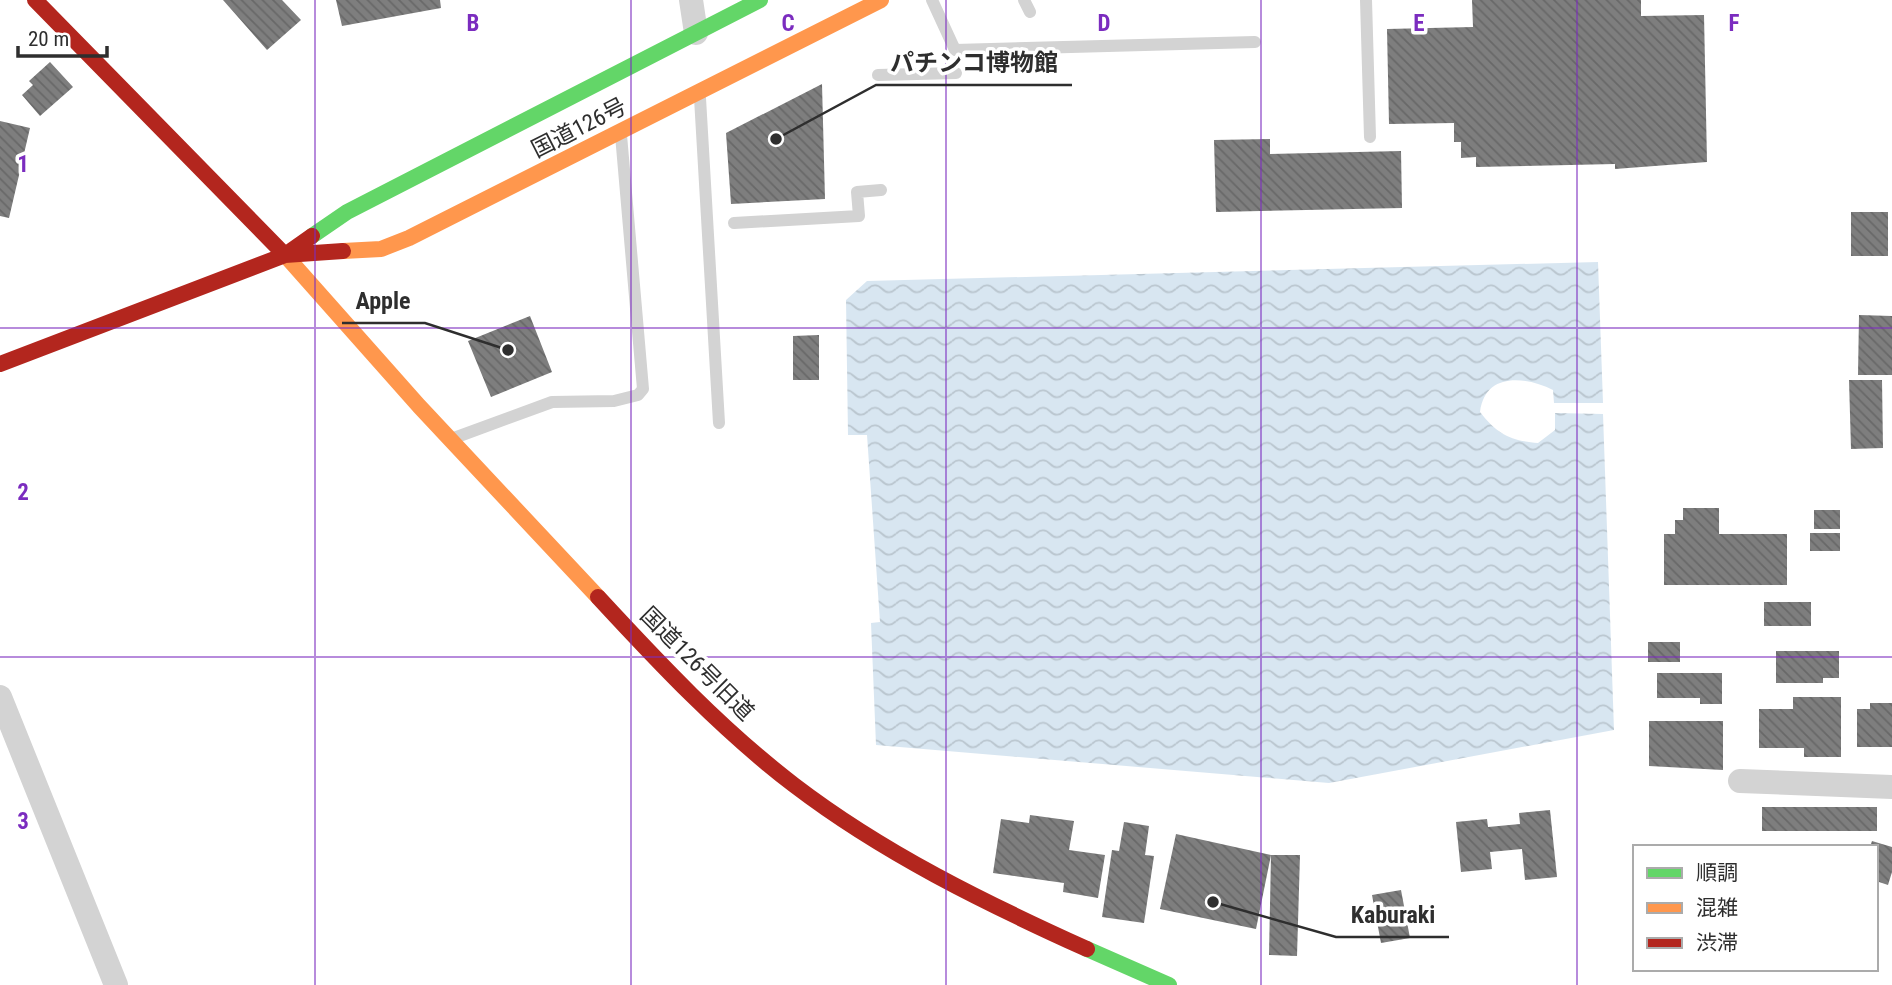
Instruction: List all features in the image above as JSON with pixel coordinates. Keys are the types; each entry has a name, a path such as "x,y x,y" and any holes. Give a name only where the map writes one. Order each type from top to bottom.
{"main road":[{"path":"35,0 285,255"},
{"name":"国道126号","path":"0,365 285,255 347,212 760,0"},
{"name":"国道126号","path":"285,255 381,249 621,133 881,0"},
{"name":"国道126号旧道","path":"285,255 397,384 728,731 796,786 874,839 973,897 1169,985"}],"street":[{"path":"691,0 696,33"},
{"path":"0,697 116,985"},
{"path":"1740,781 1892,787"}],"lane":[{"path":"932,0 956,50 1255,42"},
{"path":"1366,0 1370,137"},
{"path":"878,75 956,72"},
{"path":"700,91 719,423"},
{"path":"450,439 552,402 614,401 638,395 643,389 621,133"},
{"path":"734,223 859,216 857,191 881,190"}],"water":[{"path":"1598,262 1603,403 1554,403 1553,390 1519,380 1498,384 1490,390 1483,399 1480,412 1492,426 1505,435 1538,443 1555,430 1555,413 1603,414 1614,730 1329,783 876,745 871,623 880,622 867,435 848,435 846,300 867,281"}],"building":[{"path":"223,0 282,0 301,20 267,50"},
{"path":"336,0 440,0 441,8 342,26"},
{"path":"1472,0 1641,0 1641,16 1704,15 1707,162 1615,169 1615,164 1476,167 1476,157 1461,158 1461,142 1454,142 1454,123 1389,124 1387,29 1473,27"},
{"path":"50,62 73,87 40,116 22,95 33,85 29,81"},
{"path":"822,84 825,199 731,204 726,133"},
{"path":"0,121 30,128 9,218 0,216"},
{"path":"1270,139 1270,154 1401,151 1402,208 1216,212 1214,140"},
{"path":"1851,212 1888,212 1888,256 1851,256"},
{"path":"1859,315 1892,316 1892,375 1858,375"},
{"path":"530,316 552,372 491,397 468,341"},
{"path":"819,335 819,380 793,380 793,336"},
{"path":"1849,380 1882,380 1883,448 1851,449"},
{"path":"1683,508 1719,508 1719,534 1787,534 1787,585 1664,585 1664,534 1675,534 1675,520 1683,520"},
{"path":"1814,510 1840,510 1840,529 1814,529"},
{"path":"1810,533 1840,533 1840,551 1810,551"},
{"path":"1764,602 1811,602 1811,626 1764,626"},
{"path":"1648,642 1680,642 1680,662 1648,662"},
{"path":"1776,651 1839,651 1839,678 1823,678 1823,683 1776,683"},
{"path":"1657,673 1722,673 1722,704 1700,704 1700,698 1657,698"},
{"path":"1793,697 1841,697 1841,757 1804,757 1804,748 1759,748 1759,709 1793,709"},
{"path":"1870,703 1892,703 1892,747 1857,747 1857,709 1870,709"},
{"path":"1649,721 1723,721 1723,770 1649,766"},
{"path":"1762,807 1877,807 1877,831 1762,831"},
{"path":"1550,810 1557,877 1525,880 1522,849 1490,852 1492,869 1461,872 1456,822 1487,819 1488,827 1520,824 1519,813"},
{"path":"1030,815 1074,821 1069,850 1105,855 1098,898 1063,892 1064,883 993,873 1001,819 1029,823"},
{"path":"1124,822 1149,826 1145,855 1154,856 1144,923 1102,917 1112,850 1119,851"},
{"path":"1176,834 1271,855 1256,929 1160,909"},
{"path":"1872,841 1892,847 1892,872 1888,885 1878,882 1878,845 1871,845"},
{"path":"1271,855 1300,855 1297,956 1269,955"},
{"path":"1401,890 1410,938 1381,943 1372,895"}],"traffic: fast":[{"path":"312,236 347,212 760,0"},
{"path":"1087,949 1169,985"}],"traffic: slow":[{"path":"343,251 381,249 409,238 881,0"},
{"path":"285,255 419,406 598,597"}],"traffic: jam":[{"path":"35,0 285,255 343,251"},
{"path":"0,364 285,255 312,236"},
{"path":"598,597 716,719 767,764 828,810 936,875 1087,949"}],"place":[{"name":"パチンコ博物館","path":"776,139"},
{"name":"Apple","path":"508,350"},
{"name":"Kaburaki","path":"1213,902"}]}
